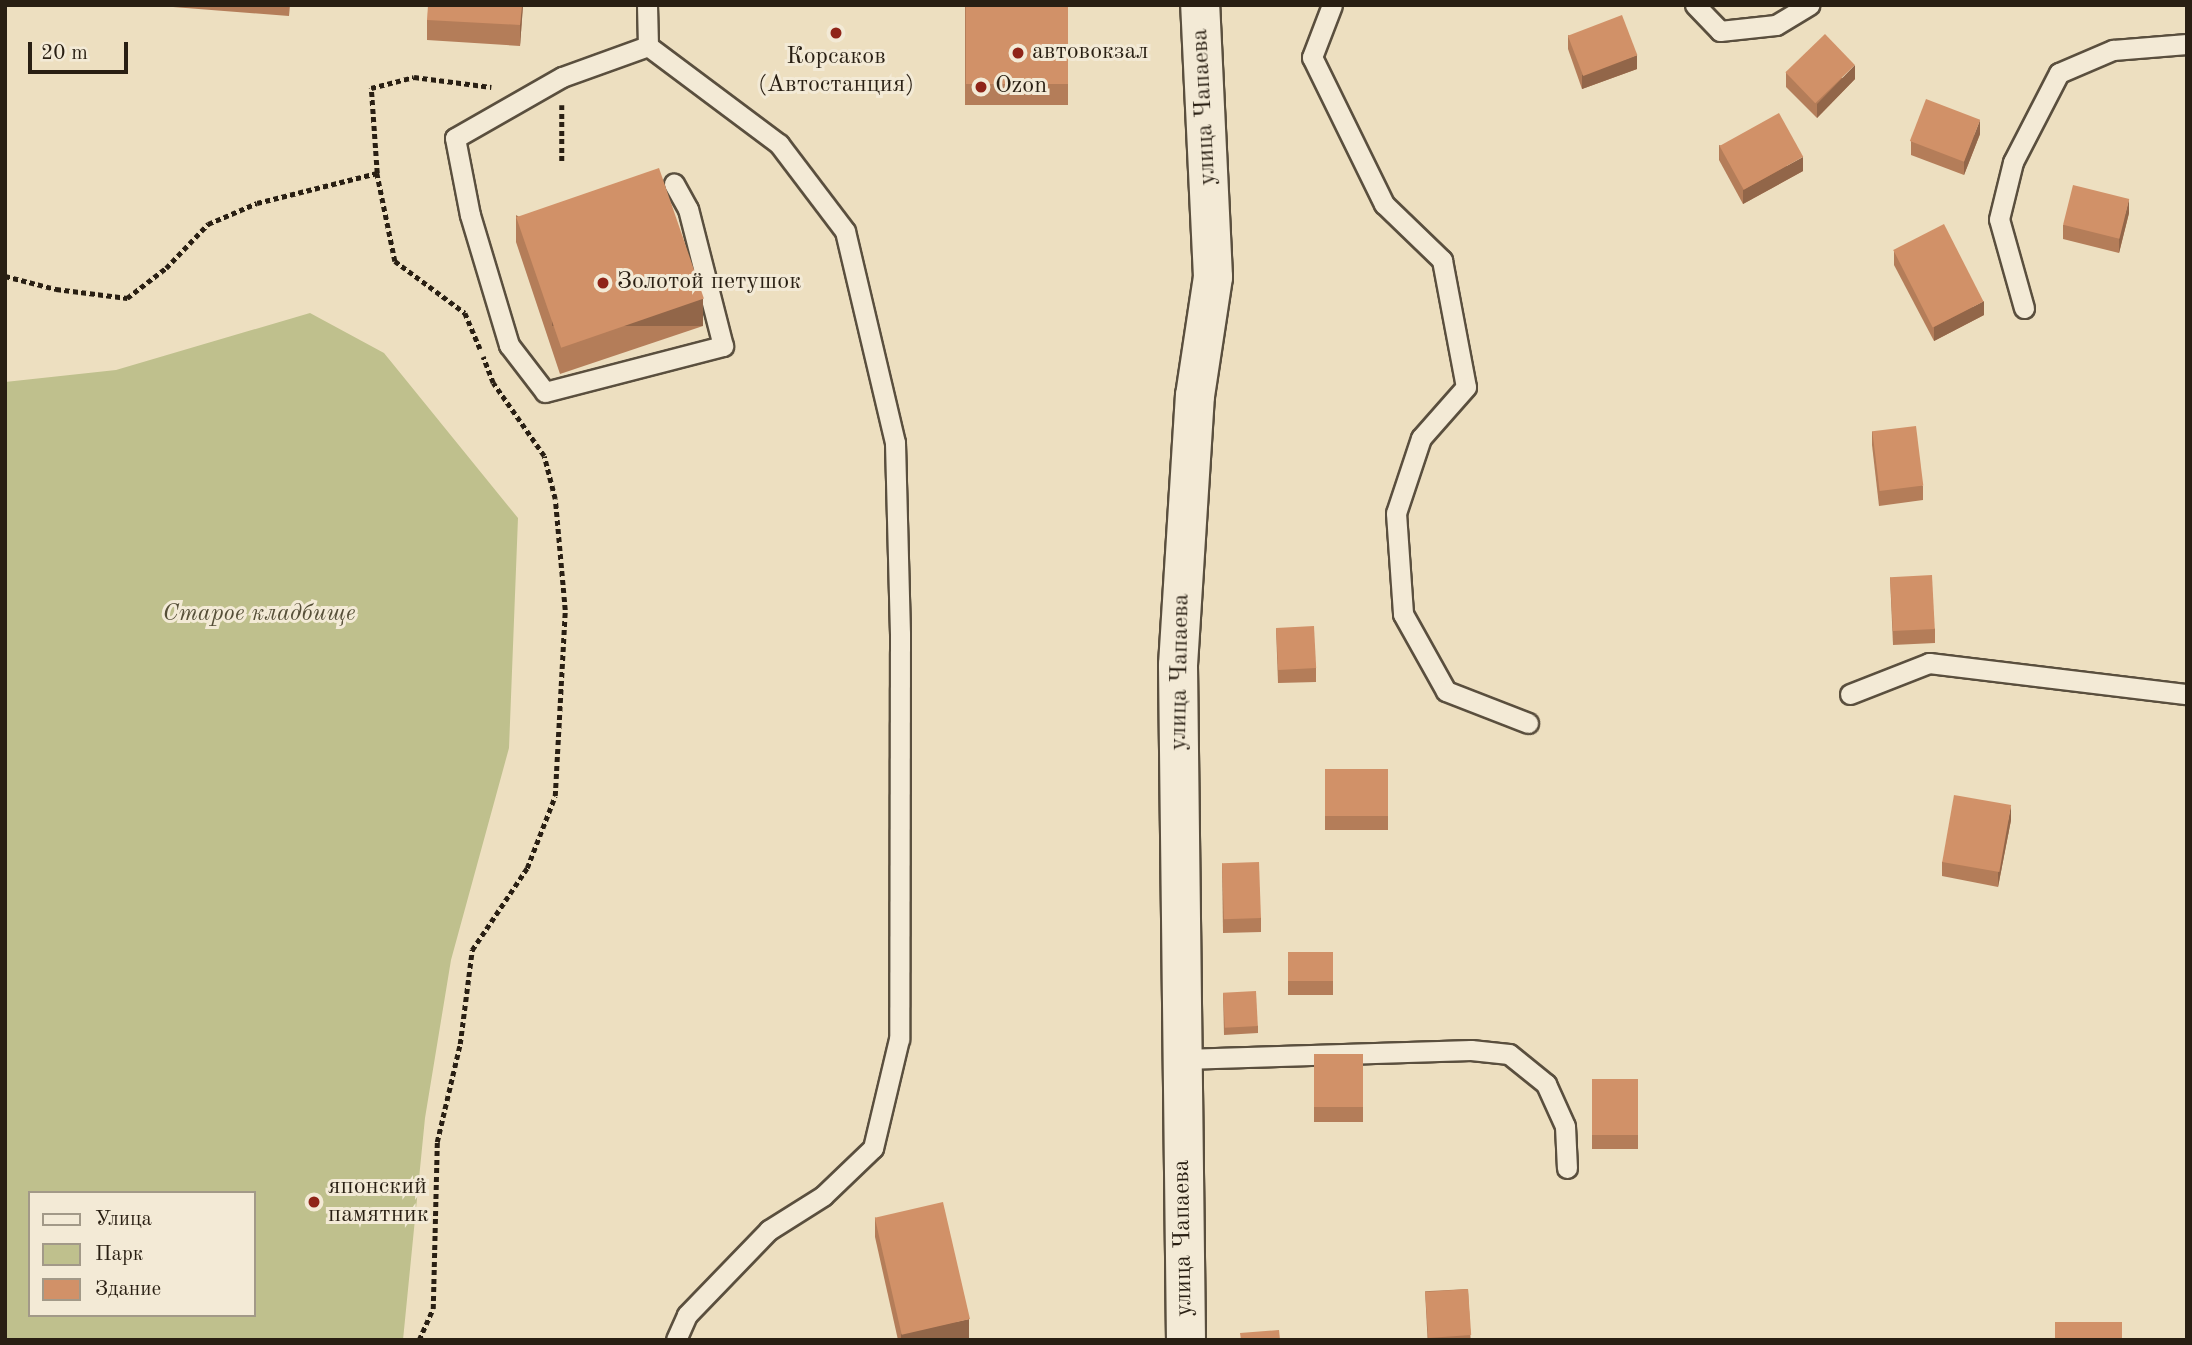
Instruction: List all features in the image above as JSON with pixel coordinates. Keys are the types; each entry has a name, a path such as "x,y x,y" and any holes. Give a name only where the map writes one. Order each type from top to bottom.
{"street":[{"name":"улица Чапаева","path":"1186,1340 1178,664 1195,396 1213,277 1200,5"}],"lane":[{"path":"647,5 648,46"},
{"path":"1332,5 1312,57 1384,204 1442,260 1466,387 1421,438 1396,513 1403,614 1446,691 1528,723"},
{"path":"1695,5 1720,31 1776,25 1809,5"},
{"path":"2024,308 1999,219 2013,162 2059,73 2113,50 2187,44"},
{"path":"648,46 562,77 455,138 470,215 509,345 545,392 723,346 688,209 674,184"},
{"path":"648,46 779,144 845,231 895,443 900,634 899,1039 873,1148 823,1196 769,1230 687,1315 676,1340"},
{"path":"1850,694 1928,663 2187,694"},
{"path":"1183,1059 1471,1050 1508,1054 1546,1084 1565,1126 1567,1168"}],"path":[{"path":"562,77 562,162"},
{"path":"419,1340 433,1309 437,1142 460,1044 471,950 527,868 555,796 565,610 555,499 544,456 494,383 465,313 395,261 377,173 370,88 414,78 502,85"},
{"path":"5,276 56,289 128,298 166,268 208,224 257,203 377,173"}],"green space":[{"name":"Старое кладбище","path":"310,313 384,353 518,518 509,748 451,960 425,1118 403,1340 5,1340 5,382 116,370"}],"building":[{"path":"428,5 522,5 520,25 427,20"},
{"name":"автовокзал","path":"966,5 1068,5 1068,84 966,84"},
{"path":"1622,15 1637,55 1583,76 1568,36"},
{"path":"1825,34 1855,65 1815,103 1785,72"},
{"path":"1926,99 1980,120 1964,162 1910,141"},
{"path":"1779,113 1803,157 1744,190 1720,146"},
{"path":"659,168 704,298 561,348 516,217"},
{"path":"2073,185 2129,199 2119,239 2063,225"},
{"path":"1944,224 1983,302 1933,327 1893,250"},
{"path":"1916,426 1923,486 1880,491 1872,431"},
{"path":"1932,575 1935,629 1893,631 1890,577"},
{"path":"1314,626 1316,668 1278,670 1276,628"},
{"path":"1325,769 1388,769 1388,816 1325,816"},
{"path":"1954,795 2011,805 1999,872 1942,862"},
{"path":"1259,862 1261,918 1224,919 1222,863"},
{"path":"1288,952 1333,952 1333,981 1288,981"},
{"path":"1256,991 1258,1026 1225,1028 1223,993"},
{"path":"1314,1054 1363,1054 1363,1107 1314,1107"},
{"path":"1592,1079 1638,1079 1638,1135 1592,1135"},
{"path":"943,1202 970,1319 902,1335 875,1218"},
{"path":"1468,1289 1471,1335 1428,1338 1425,1292"},
{"path":"2055,1322 2122,1322 2122,1340 2055,1340"},
{"path":"1279,1330 1280,1340 1241,1340 1240,1333"}],"place":[{"name":"Корсаков (Автостанция)","path":"836,33"},
{"name":"автовокзал","path":"1018,53"},
{"name":"Ozon","path":"981,87"},
{"name":"Золотой петушок","path":"603,283"},
{"name":"японский памятник","path":"314,1202"}]}
